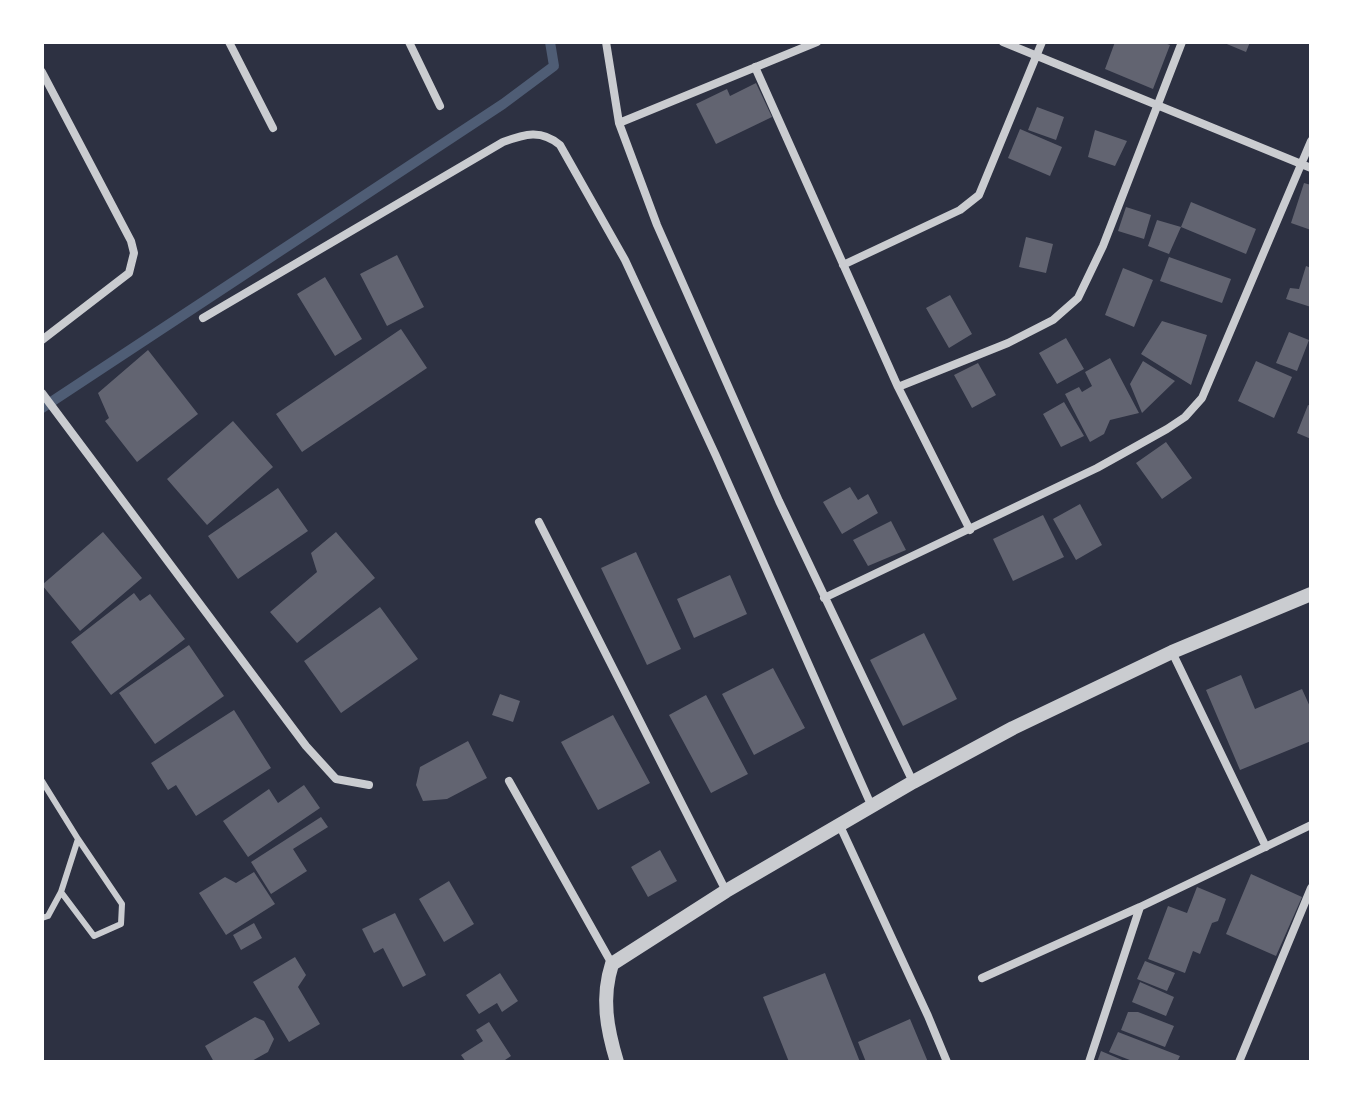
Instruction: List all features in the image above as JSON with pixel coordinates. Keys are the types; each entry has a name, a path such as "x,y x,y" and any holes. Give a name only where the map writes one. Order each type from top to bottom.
{"street":[{"path":"229,42 273,128"},
{"path":"409,42 440,106"},
{"path":"606,42 619,123 657,225 727,388 913,782"},
{"path":"619,123 817,42"},
{"path":"1003,42 1306,166"},
{"path":"843,265 960,210 979,195 1042,42"},
{"path":"898,387 1020,337 1053,320 1078,298 1103,246 1182,42"},
{"path":"755,67 898,387 970,530"},
{"path":"42,72 131,241 134,253 129,273 42,340"},
{"path":"203,318 503,142 537,133 551,138 560,145 625,260 872,807"},
{"path":"824,598 1097,468 1185,417 1202,398 1306,166 1311,141"},
{"path":"42,393 306,746 336,779 369,785"},
{"path":"539,522 726,891"},
{"path":"612,964 726,891 913,782 1013,728 1172,652 1311,594"},
{"path":"1172,652 1266,847"},
{"path":"509,781 612,964 605,993 606,1014 608,1035 617,1062"},
{"path":"982,978 1311,825"},
{"path":"840,826 947,1062"},
{"path":"1239,1062 1311,888"},
{"path":"1089,1062 1140,907"}],"lane":[{"path":"42,781 122,904 121,924 94,936 61,892"},
{"path":"42,918 48,916 61,892 78,839"}],"building":[{"path":"1115,42 1162,42 1170,45 1153,89 1105,69"},
{"path":"1222,42 1250,42 1246,52"},
{"path":"756,83 772,117 716,144 696,104 727,89 730,96"},
{"path":"1037,107 1064,117 1056,140 1028,130"},
{"path":"1020,129 1062,147 1050,176 1008,158"},
{"path":"1095,130 1127,141 1115,166 1088,157"},
{"path":"1304,183 1311,185 1311,230 1291,223"},
{"path":"1191,202 1256,229 1246,254 1181,227"},
{"path":"1126,207 1151,215 1144,239 1118,231"},
{"path":"1157,220 1181,227 1169,254 1148,246"},
{"path":"1026,237 1053,244 1046,273 1019,267"},
{"path":"397,255 424,307 387,326 360,274"},
{"path":"1169,257 1231,279 1222,303 1160,281"},
{"path":"1306,266 1311,268 1311,307 1286,299 1290,288 1299,289"},
{"path":"1123,268 1153,280 1134,327 1105,315"},
{"path":"325,277 362,339 335,356 297,294"},
{"path":"950,295 972,334 949,348 926,308"},
{"path":"1162,321 1207,335 1191,385 1141,354"},
{"path":"401,329 427,368 302,452 276,414"},
{"path":"1289,332 1309,340 1297,371 1276,363"},
{"path":"1066,338 1084,369 1057,384 1039,353"},
{"path":"148,350 198,414 137,462 105,421 109,418 98,393"},
{"path":"1110,358 1139,413 1110,420 1104,434 1090,442 1065,394 1079,387 1082,392 1092,386 1085,372"},
{"path":"1143,361 1175,381 1142,413 1130,384"},
{"path":"1256,361 1292,377 1274,418 1238,401"},
{"path":"978,363 996,395 972,408 954,375"},
{"path":"1064,402 1084,436 1061,447 1043,414"},
{"path":"1308,405 1311,406 1311,439 1297,433"},
{"path":"233,421 273,467 207,525 167,479"},
{"path":"1166,442 1192,478 1162,499 1136,463"},
{"path":"850,487 858,500 868,494 878,513 842,534 823,502"},
{"path":"278,488 308,531 238,579 208,536"},
{"path":"1080,504 1102,545 1076,560 1053,519"},
{"path":"1043,515 1064,557 1013,581 993,539"},
{"path":"891,521 906,550 868,566 853,540"},
{"path":"103,532 142,578 80,631 42,585"},
{"path":"336,532 375,578 297,643 270,612 317,572 311,553"},
{"path":"636,552 681,649 647,665 601,568"},
{"path":"730,575 747,614 694,638 677,599"},
{"path":"134,593 140,601 150,594 185,639 111,695 71,642"},
{"path":"380,607 418,659 341,713 304,661"},
{"path":"924,633 957,699 903,726 870,660"},
{"path":"189,645 224,696 155,744 119,693"},
{"path":"773,668 805,728 754,755 722,694"},
{"path":"1241,675 1255,709 1302,689 1311,709 1311,741 1240,770 1206,690"},
{"path":"500,694 520,701 513,722 492,715"},
{"path":"706,695 748,774 711,793 669,715"},
{"path":"234,710 271,768 196,816 176,785 168,790 151,763"},
{"path":"613,715 650,783 598,810 561,742"},
{"path":"468,741 487,778 447,799 423,801 416,785 420,767"},
{"path":"304,785 320,808 248,857 223,821 269,789 278,803"},
{"path":"321,817 328,827 293,849 307,871 271,894 251,862"},
{"path":"660,850 677,881 648,897 631,867"},
{"path":"254,872 275,904 226,935 199,893 225,877 236,883"},
{"path":"1251,874 1302,897 1276,956 1226,934"},
{"path":"449,881 474,924 444,942 419,899"},
{"path":"1197,887 1226,899 1200,954 1193,951 1185,973 1148,959 1168,906 1187,913"},
{"path":"395,913 426,975 403,987 383,948 374,953 362,929"},
{"path":"254,923 262,938 241,950 233,935"},
{"path":"295,957 306,975 298,987 320,1024 289,1042 253,982"},
{"path":"1145,961 1175,973 1167,991 1137,979"},
{"path":"500,973 518,1001 502,1012 497,1003 479,1014 466,995"},
{"path":"825,973 860,1062 789,1062 763,997"},
{"path":"1140,982 1174,997 1166,1016 1132,1002"},
{"path":"1128,1012 1138,1012 1174,1026 1165,1047 1121,1030"},
{"path":"255,1017 264,1021 274,1039 268,1052 250,1062 214,1062 205,1046"},
{"path":"910,1019 928,1062 866,1062 858,1042"},
{"path":"489,1022 511,1056 502,1062 466,1062 461,1055 483,1041 476,1030"},
{"path":"1118,1032 1180,1056 1177,1062 1135,1062 1109,1052"},
{"path":"1101,1051 1127,1062 1097,1062"}],"waterway":[{"path":"42,408 503,104 554,66 550,42"}]}
